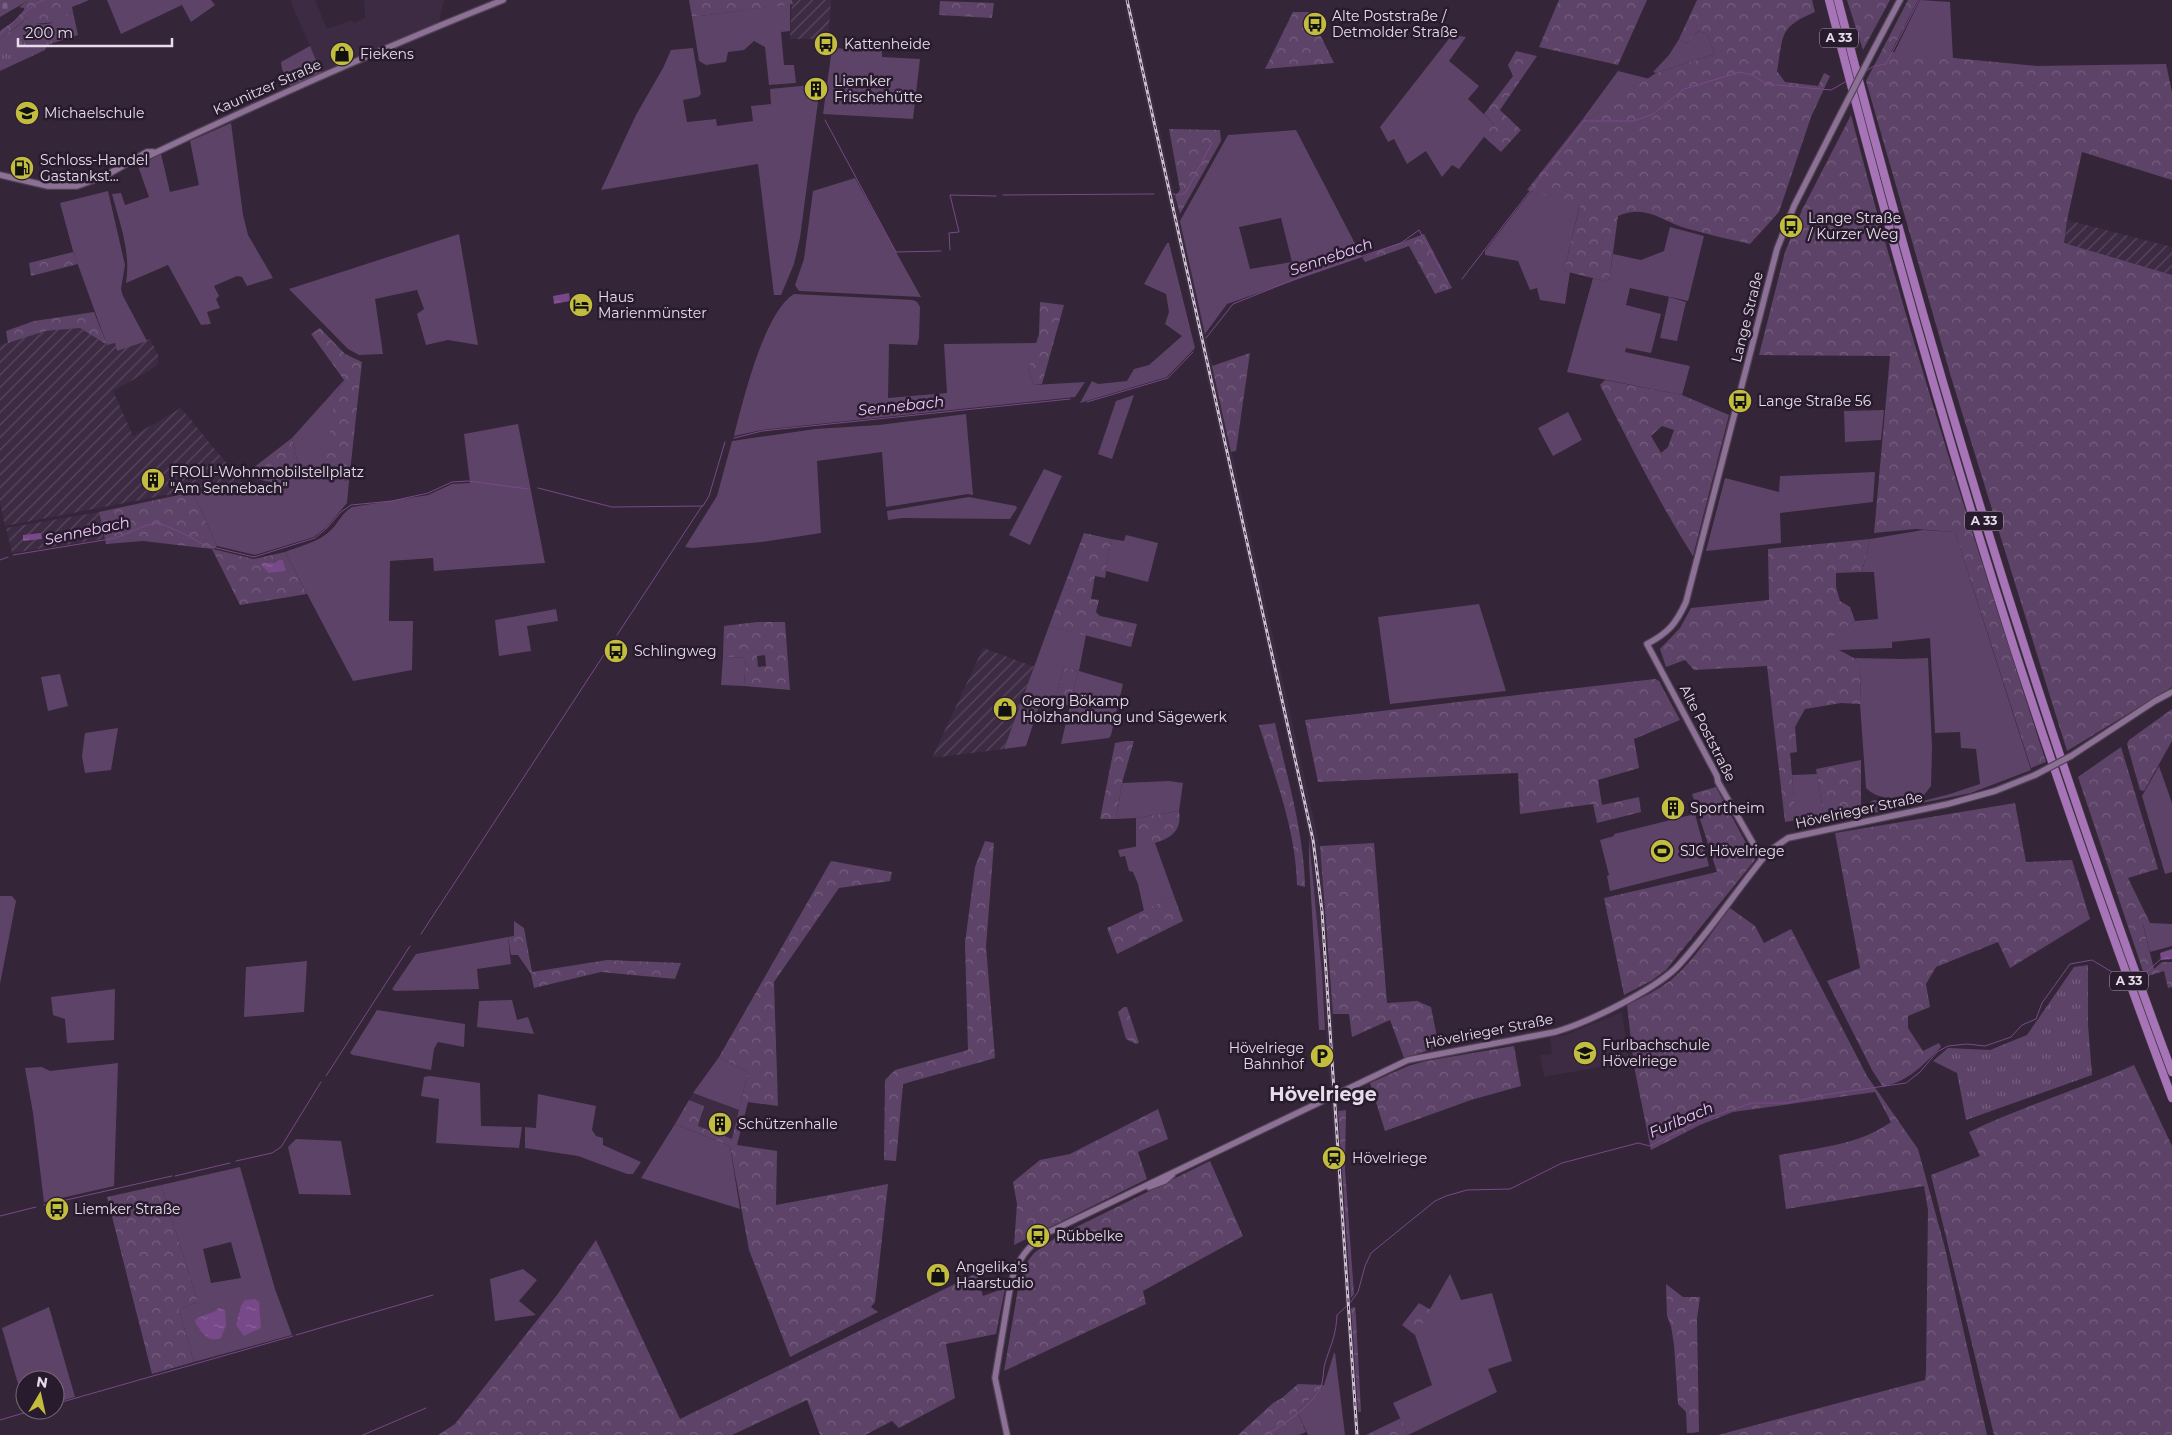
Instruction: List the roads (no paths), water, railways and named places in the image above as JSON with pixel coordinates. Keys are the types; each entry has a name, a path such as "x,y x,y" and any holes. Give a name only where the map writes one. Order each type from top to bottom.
{"highway":[{"name":"A 33","path":"1829,0 1899,265 1987,563 2112,937 2172,1098"},
{"name":"A 33","path":"1838,0 1936,360 1994,554 2057,748 2127,953 2172,1072"}],"main road":[{"name":"Kaunitzer Straße","path":"0,175 48,186 77,186 91,182 134,160 140,160 153,152 386,49 503,0"},
{"name":"Lange Straße","path":"1647,644 1668,631 1680,616 1686,602 1777,248 1794,206 1900,0"},
{"name":"Alte Poststraße","path":"1647,644 1717,776 1718,782 1762,859"},
{"name":"Hövelrieger Straße","path":"1006,1435 995,1389 995,1369 1011,1282 1020,1258 1032,1244 1047,1234 1408,1060 1555,1032 1577,1024 1643,991 1666,976 1688,954 1762,859 1778,843 1797,834 1948,804 1995,791 2035,775 2071,756 2154,701 2172,692"}],"water":[{"path":"569,293 570,301 554,304 553,296"},
{"path":"41,533 42,539 23,541 23,535"},
{"path":"283,560 285,571 269,573 261,565 262,563 275,563"},
{"path":"2172,949 2172,959 2161,960 2160,953"},
{"path":"255,1299 259,1302 261,1328 244,1336 236,1325 241,1306 245,1300"},
{"path":"218,1308 225,1310 226,1325 221,1338 212,1339 203,1333 195,1322 197,1318 216,1311"}],"waterway":[{"path":"0,34 28,10 44,0"},
{"path":"1866,71 1874,66 1886,64 1919,0"},
{"path":"1462,279 1584,121 1634,121 1653,114 1684,89 1740,72 1753,75 1766,84 1831,90 1847,81"},
{"path":"825,120 896,252 941,251"},
{"path":"1173,194 1181,195 1186,192 1212,143"},
{"path":"1003,195 1154,194"},
{"path":"950,250 949,233 959,232 950,195 996,196"},
{"name":"Sennebach","path":"1206,338 1233,304 1303,276 1401,243 1419,230 1447,281"},
{"name":"Sennebach","path":"1087,402 1168,378 1193,352"},
{"name":"Sennebach","path":"734,438 762,431 1070,399"},
{"name":"Sennebach","path":"538,488 612,507 703,506 709,496 725,442"},
{"name":"Sennebach","path":"13,555 116,538 147,525 159,523 183,533 204,545 254,557 315,538 341,512 351,505 392,501 428,493 452,482 468,481 528,489"},
{"path":"617,635 702,506"},
{"name":"Sennebach","path":"0,560 8,557"},
{"path":"421,934 611,644"},
{"path":"326,1076 410,946"},
{"name":"Furlbach","path":"2139,975 2145,973 2162,958"},
{"name":"Furlbach","path":"1266,1435 1298,1413 1313,1399 1318,1391 1322,1383 1325,1363 1335,1333 1337,1315 1350,1303 1358,1292 1365,1266 1371,1253 1435,1201 1467,1190 1510,1189 1562,1163 1638,1143 1650,1146 1698,1121 1752,1103 1787,1103 1829,1094 1906,1083 1920,1072 1937,1052 1948,1046 1967,1044 1985,1046 2011,1037 2022,1025 2036,1019 2042,1003 2070,964 2092,960 2112,972 2118,984 2126,981"},
{"path":"236,1161 272,1153 281,1147 321,1082"},
{"path":"175,1176 230,1163"},
{"path":"44,1205 172,1176"},
{"path":"0,1216 36,1207"},
{"path":"296,1335 433,1295"},
{"path":"65,1401 293,1336"},
{"path":"363,1435 426,1408"},
{"path":"0,1420 15,1416"}],"railway":[{"path":"1127,0 1313,840 1322,911 1357,1435"}],"place":[{"name":"Alte Poststraße / Detmolder Straße","path":"1315,24"},
{"name":"Kattenheide","path":"826,44"},
{"name":"Fiekens","path":"342,54"},
{"name":"Liemker Frischehütte","path":"816,89"},
{"name":"Michaelschule","path":"27,113"},
{"name":"Schloss-Handel Gastankst...","path":"22,168"},
{"name":"Lange Straße / Kurzer Weg","path":"1791,226"},
{"name":"Haus Marienmünster","path":"581,305"},
{"name":"Lange Straße 56","path":"1740,401"},
{"name":"FROLI-Wohnmobilstellplatz \"Am Sennebach\"","path":"153,480"},
{"name":"Schlingweg","path":"616,651"},
{"name":"Georg Bökamp Holzhandlung und Sägewerk","path":"1005,709"},
{"name":"Sportheim","path":"1673,808"},
{"name":"SJC Hövelriege","path":"1662,851"},
{"name":"Furlbachschule Hövelriege","path":"1585,1053"},
{"name":"Hövelriege Bahnhof","path":"1322,1056"},
{"name":"Schützenhalle","path":"720,1124"},
{"name":"Hövelriege","path":"1334,1158"},
{"name":"Liemker Straße","path":"57,1209"},
{"name":"Rübbelke","path":"1038,1236"},
{"name":"Angelika's Haarstudio","path":"938,1275"}],"district":[{"name":"Hövelriege","path":"1323,1094"}]}
